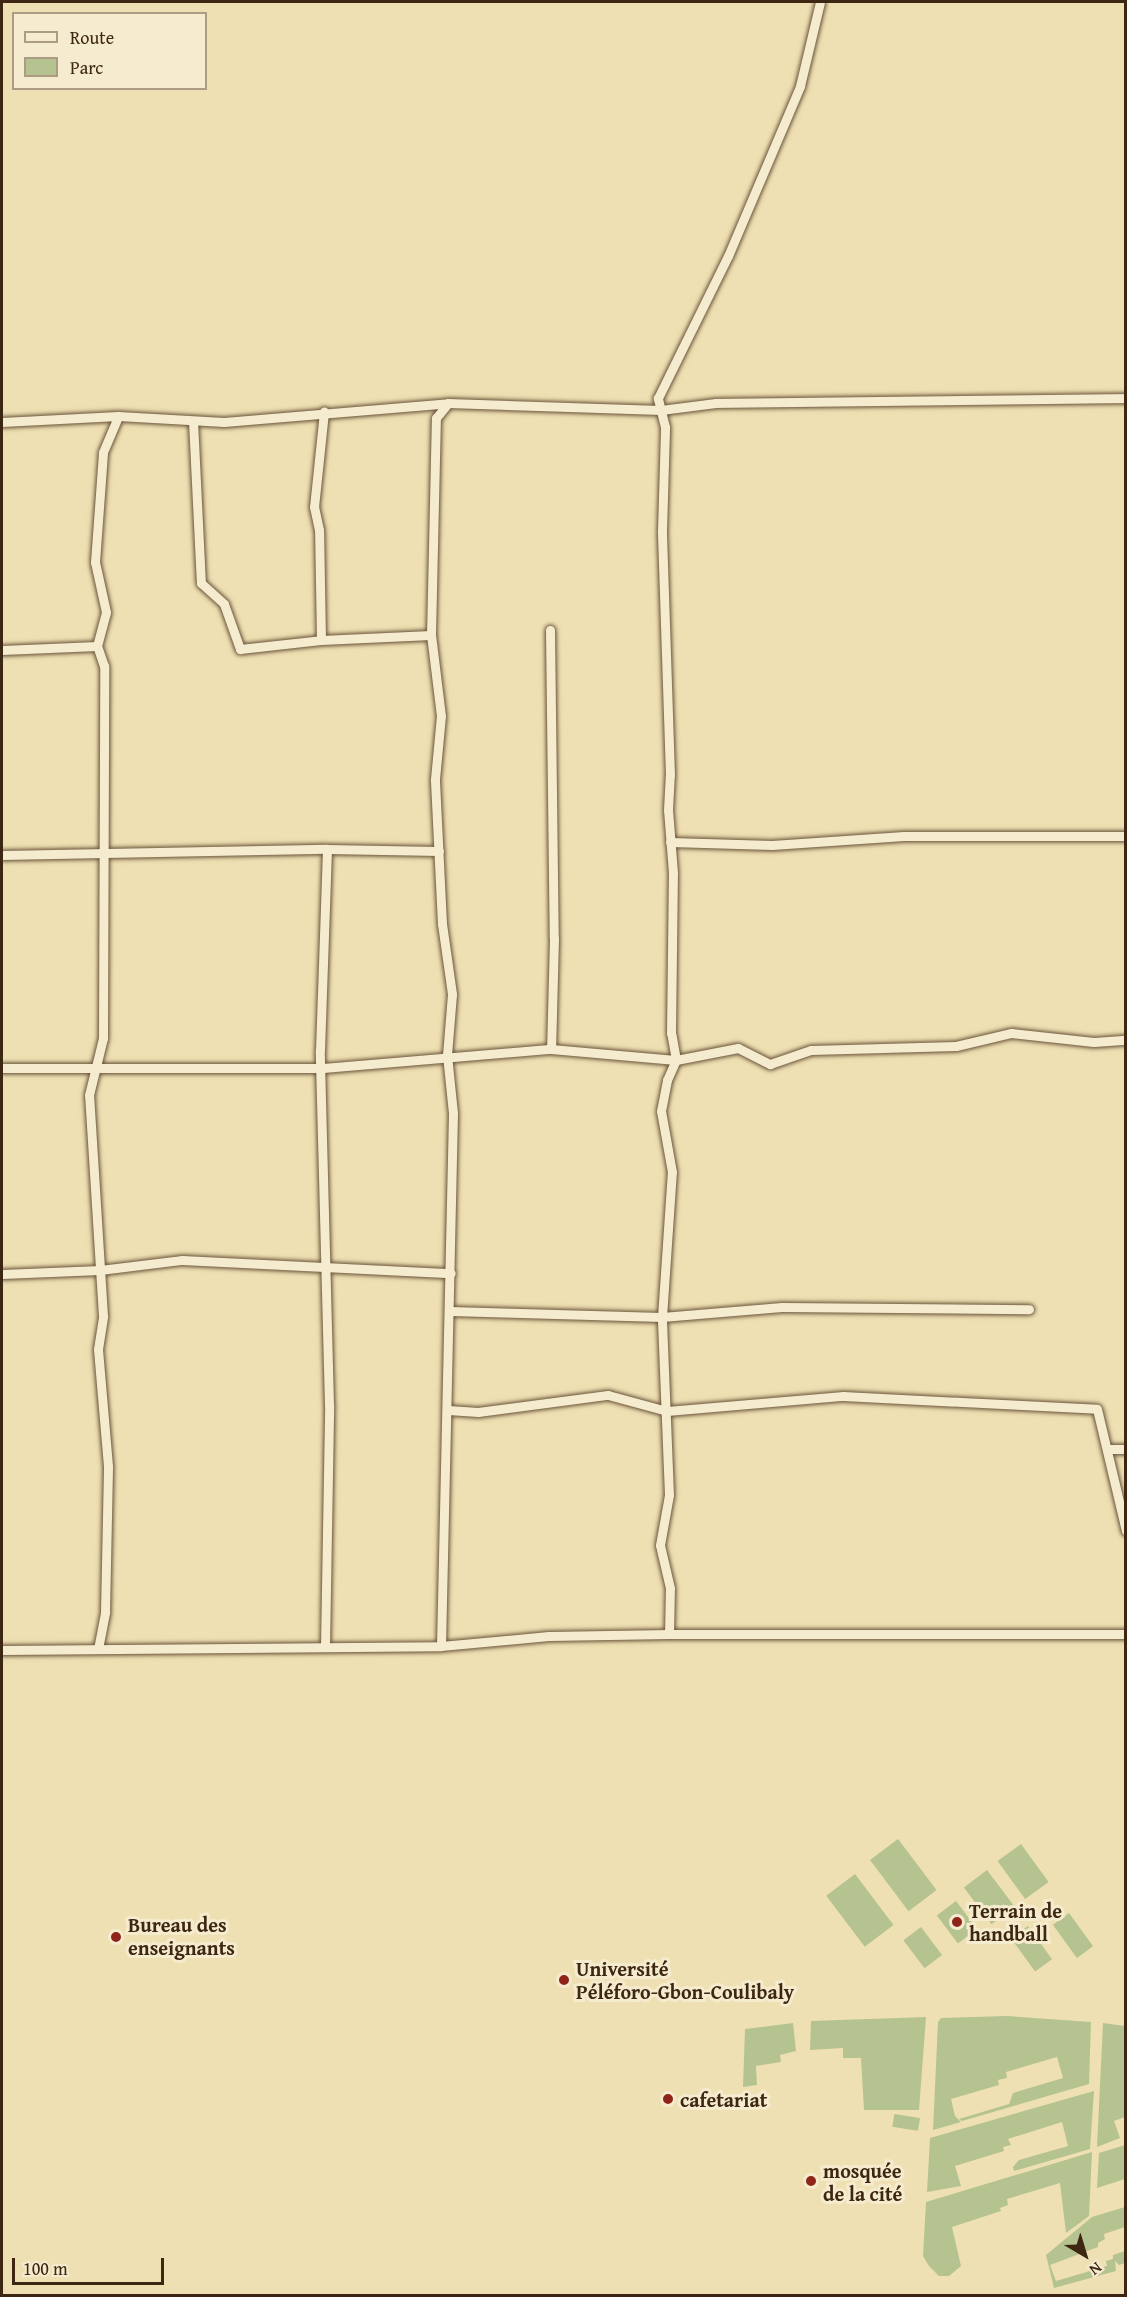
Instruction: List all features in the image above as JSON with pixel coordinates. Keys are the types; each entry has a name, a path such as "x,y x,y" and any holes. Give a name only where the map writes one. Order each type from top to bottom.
{"street":[{"path":"669,1634 670,1588 660,1545 669,1495 662,1317 672,1172 662,1111 667,1080 676,1060 671,1033 670,842 662,531 665,427 658,398 728,256 800,86 820,2"},
{"path":"2,422 118,416 224,422 448,403 661,410 716,403 1125,398"},
{"path":"441,1646 453,1113 447,1055 452,994 442,924 435,778 441,716 431,635 436,418 448,403"},
{"path":"321,640 319,530 314,507 324,412"},
{"path":"98,1649 105,1612 108,1466 98,1349 103,1316 89,1095 94,1066 103,1038 104,666 97,646 106,612 95,562 103,452 118,416"},
{"path":"193,421 201,583 224,604 240,649 321,640 431,635"},
{"path":"550,630 554,938 550,1049"},
{"path":"2,650 97,646"},
{"path":"670,842 772,845 904,836 1125,836"},
{"path":"2,855 327,849 439,850"},
{"path":"325,1646 327,1266 323,1068 320,1050 327,849"},
{"path":"2,1068 94,1066 323,1068 447,1055 550,1049 676,1060 738,1048 770,1064 811,1050 956,1046 1011,1033 1094,1042 1125,1040"},
{"path":"2,1274 100,1270 183,1260 451,1273"},
{"path":"450,1311 662,1317 782,1306 1029,1309"},
{"path":"448,1410 478,1412 608,1395 667,1411 843,1396 1097,1409 1125,1531"},
{"path":"1107,1449 1125,1449"},
{"path":"2,1650 441,1646 549,1636 669,1634 1125,1634"}],"green space":[{"path":"898,1839 937,1890 909,1911 870,1860"},
{"path":"1021,1844 1049,1882 1025,1899 998,1861"},
{"path":"987,1870 1015,1907 992,1924 964,1887"},
{"path":"855,1874 894,1925 865,1947 826,1896"},
{"name":"Terrain de handball","path":"956,1901 977,1929 958,1943 937,1915"},
{"path":"1069,1913 1093,1946 1077,1958 1053,1925"},
{"path":"1028,1926 1052,1959 1035,1972 1011,1938"},
{"name":"Terrain de handball","path":"921,1927 942,1955 924,1968 903,1940"},
{"path":"1007,2016 1091,2022 1089,2084 962,2121 959,2119 1009,2104 1013,2093 1063,2078 1057,2057 1006,2072 1007,2078 998,2080 999,2085 951,2099 955,2116 961,2122 933,2130 938,2022 941,2018"},
{"path":"926,2017 919,2110 864,2110 861,2058 843,2058 843,2048 810,2050 811,2021"},
{"path":"793,2023 796,2051 780,2055 781,2062 756,2066 757,2085 743,2087 745,2029"},
{"path":"1103,2023 1125,2026 1125,2117 1114,2121 1120,2138 1097,2147"},
{"path":"1094,2091 1090,2149 1014,2171 1013,2167 1019,2160 1068,2146 1062,2122 1008,2139 1011,2145 1003,2147 1004,2151 955,2166 961,2186 927,2192 930,2138"},
{"path":"894,2114 920,2118 918,2131 892,2127"},
{"path":"1125,2145 1125,2179 1097,2188 1099,2153"},
{"path":"1092,2152 1089,2216 1066,2233 1060,2183 1007,2199 1008,2205 1000,2208 1001,2211 952,2227 961,2266 949,2276 939,2276 929,2266 923,2256 926,2202"},
{"path":"1125,2207 1125,2227 1104,2234 1105,2239 1098,2243 1098,2247 1050,2265 1056,2281 1107,2266 1106,2261 1113,2259 1113,2255 1125,2251 1125,2263 1119,2265 1115,2261 1116,2271 1054,2288 1046,2255 1092,2217"}],"place":[{"name":"Terrain de handball","path":"957,1922"},
{"name":"Bureau des enseignants","path":"116,1937"},
{"name":"Université Péléforo-Gbon-Coulibaly","path":"564,1980"},
{"name":"cafetariat","path":"668,2099"},
{"name":"mosquée de la cité","path":"811,2181"}]}
